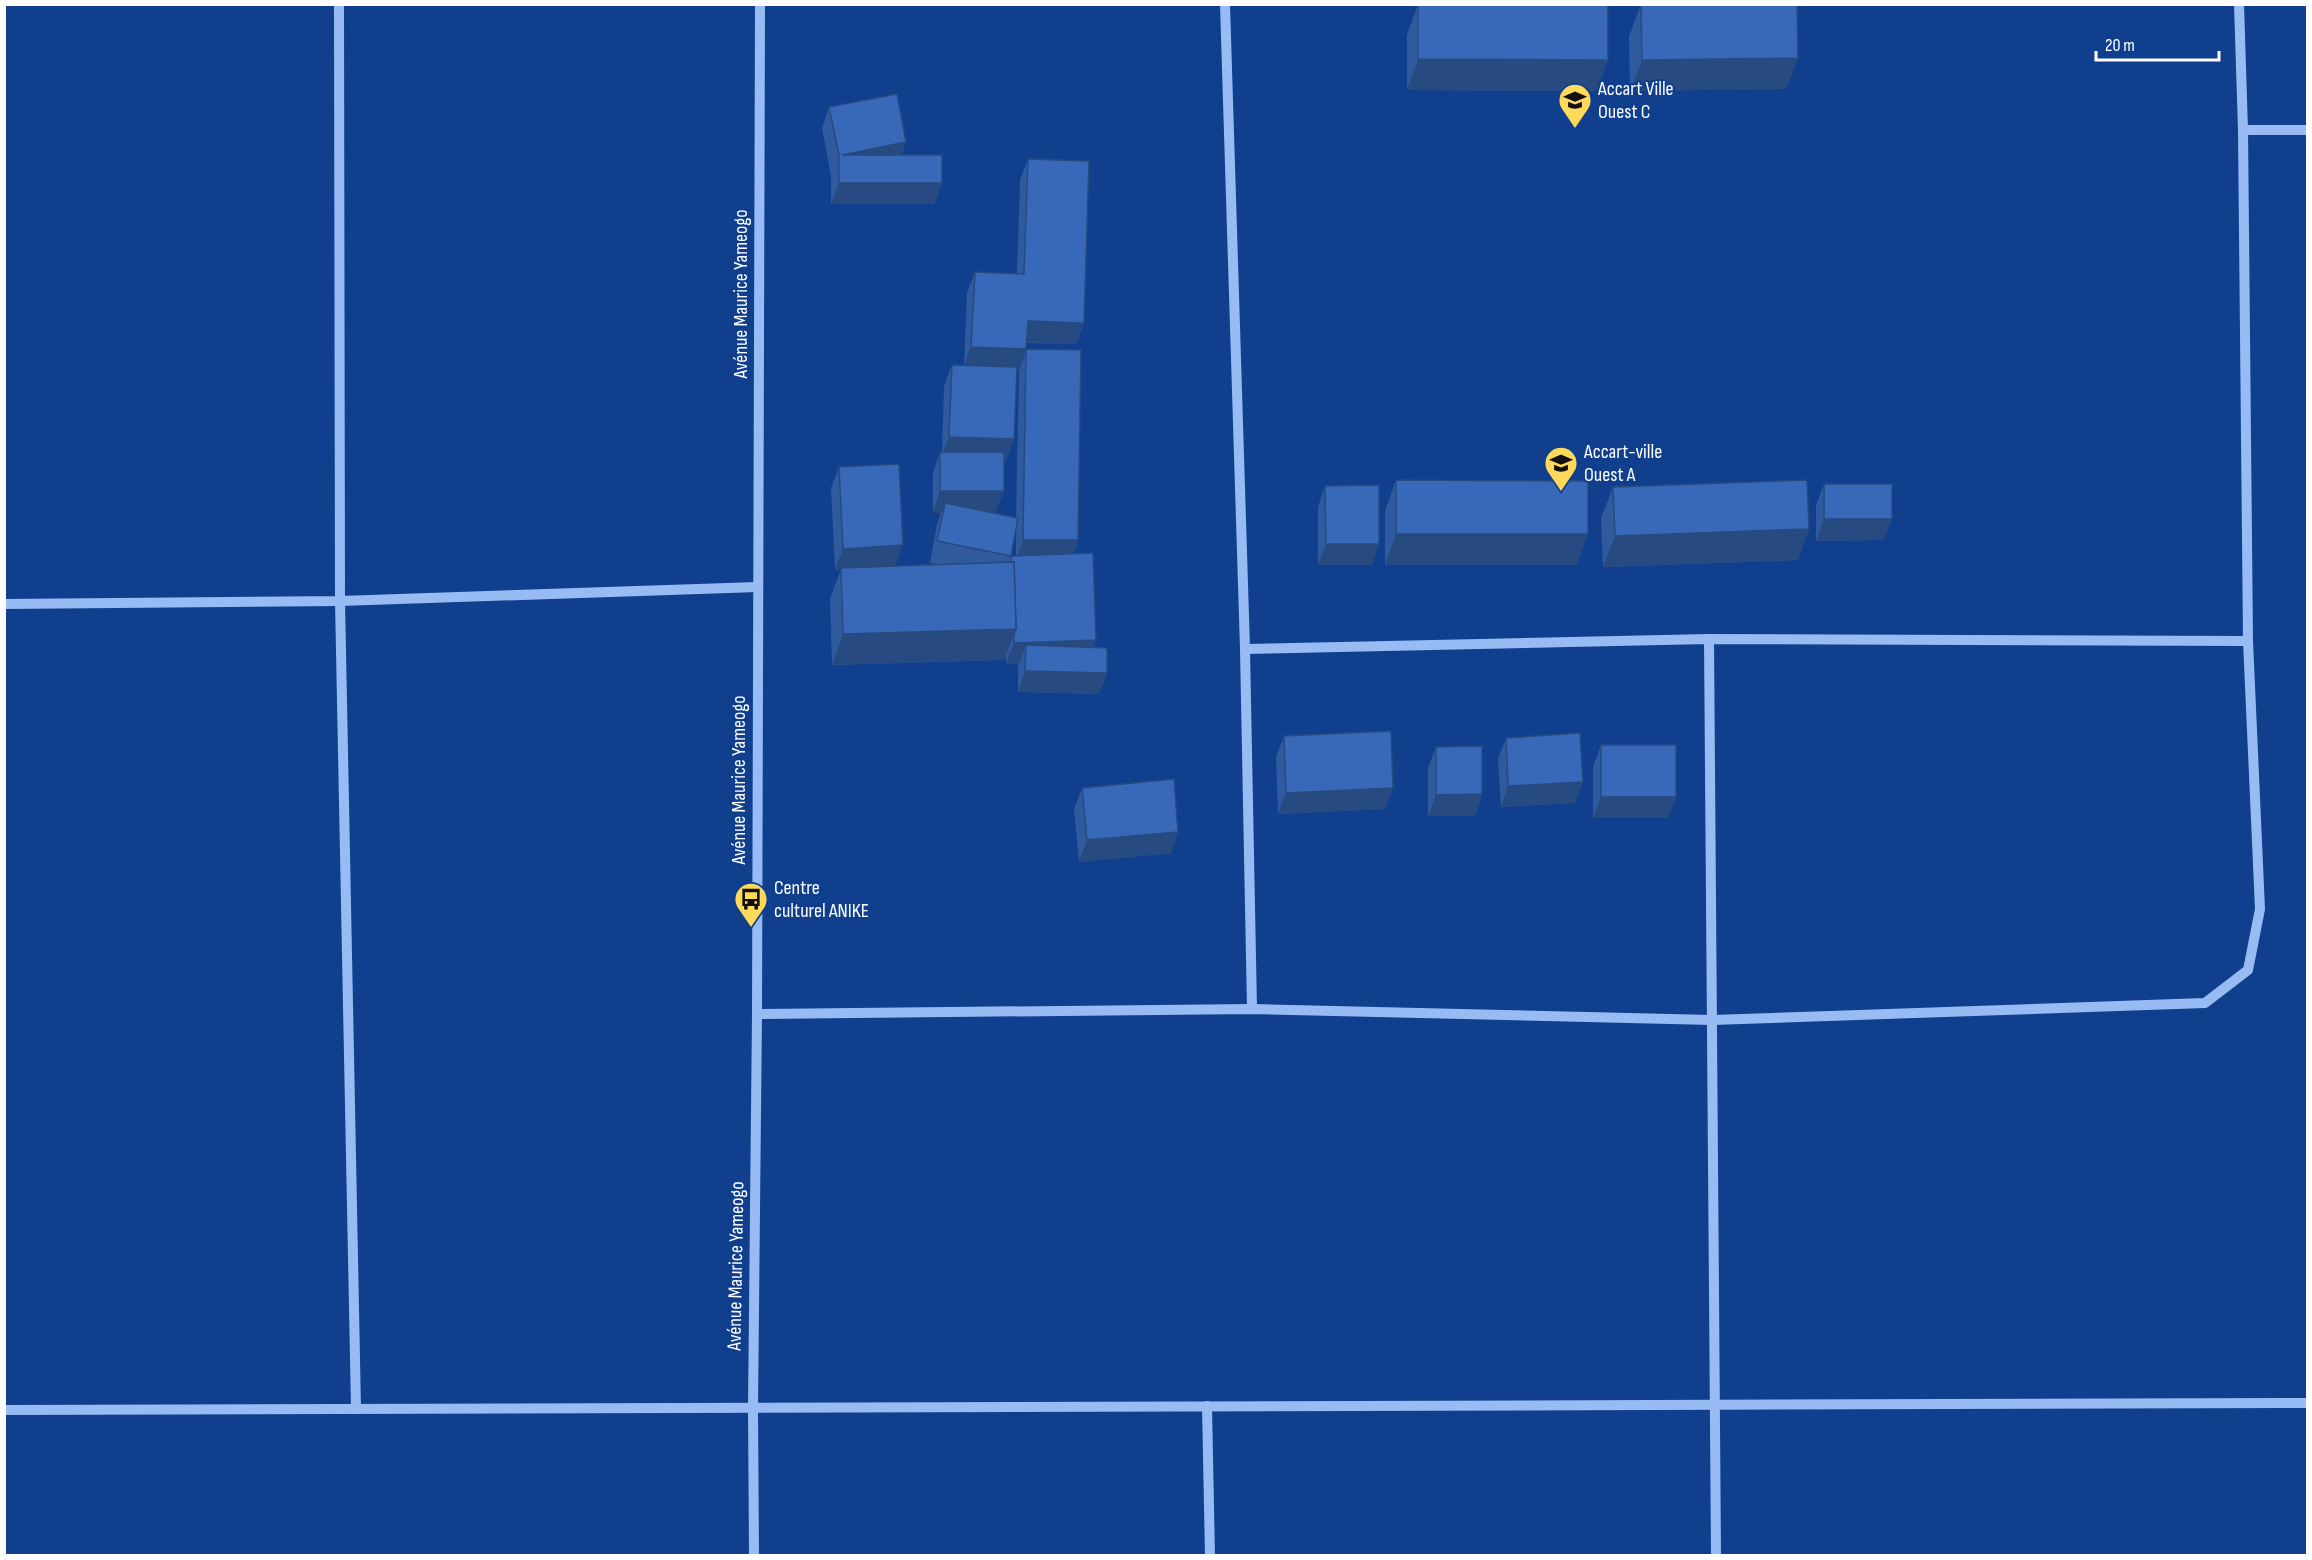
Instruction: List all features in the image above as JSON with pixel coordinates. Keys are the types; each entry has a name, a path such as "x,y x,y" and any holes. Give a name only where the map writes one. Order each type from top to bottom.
{"street":[{"path":"339,4 340,601 356,1409"},
{"name":"Avénue Maurice Yameogo","path":"754,1556 760,4"},
{"path":"1225,4 1245,649 1252,1009"},
{"path":"757,1014 1252,1009 1712,1020 2205,1003 2248,970 2260,909 2248,641 2243,130 2239,4"},
{"path":"2243,130 2307,130"},
{"path":"4,604 340,601 758,587"},
{"path":"1245,649 1709,639 2248,641"},
{"path":"1709,639 1716,1556"},
{"path":"4,1410 2307,1403"},
{"path":"1207,1407 1210,1556"}],"building":[{"path":"1418,4 1608,4 1608,60 1418,59"},
{"path":"1797,4 1798,58 1642,60 1641,5"},
{"path":"897,94 906,142 842,155 942,155 942,183 839,183 839,155 829,107"},
{"path":"1028,159 1089,161 1084,323 1028,321 1026,349 971,347 975,272 1024,274"},
{"path":"1026,349 1081,350 1078,540 1023,540"},
{"path":"952,365 1017,367 1014,439 949,437"},
{"path":"940,452 1004,452 1004,491 940,491"},
{"path":"899,464 903,545 843,549 839,467"},
{"path":"1396,480 1588,481 1588,534 1396,534"},
{"path":"1807,480 1809,529 1615,536 1613,487"},
{"path":"1824,484 1892,484 1892,519 1824,519"},
{"path":"1379,485 1379,544 1326,544 1325,486"},
{"path":"945,503 1018,518 1011,556 937,541"},
{"path":"1093,553 1096,640 1014,643 1016,629 1014,562 1011,562 1011,556"},
{"path":"1014,562 1016,629 843,634 841,568"},
{"path":"1026,645 1107,648 1107,673 1025,671"},
{"path":"1391,731 1393,788 1286,793 1284,736"},
{"path":"1580,733 1583,782 1508,786 1506,738"},
{"path":"1601,745 1676,745 1676,797 1601,797"},
{"path":"1482,746 1482,794 1436,795 1436,747"},
{"path":"1174,779 1178,832 1087,840 1082,788"}],"place":[{"name":"Accart Ville Ouest C","path":"1575,129"},
{"name":"Accart-ville Ouest A","path":"1561,492"},
{"name":"Centre culturel ANIKE","path":"751,928"}]}
